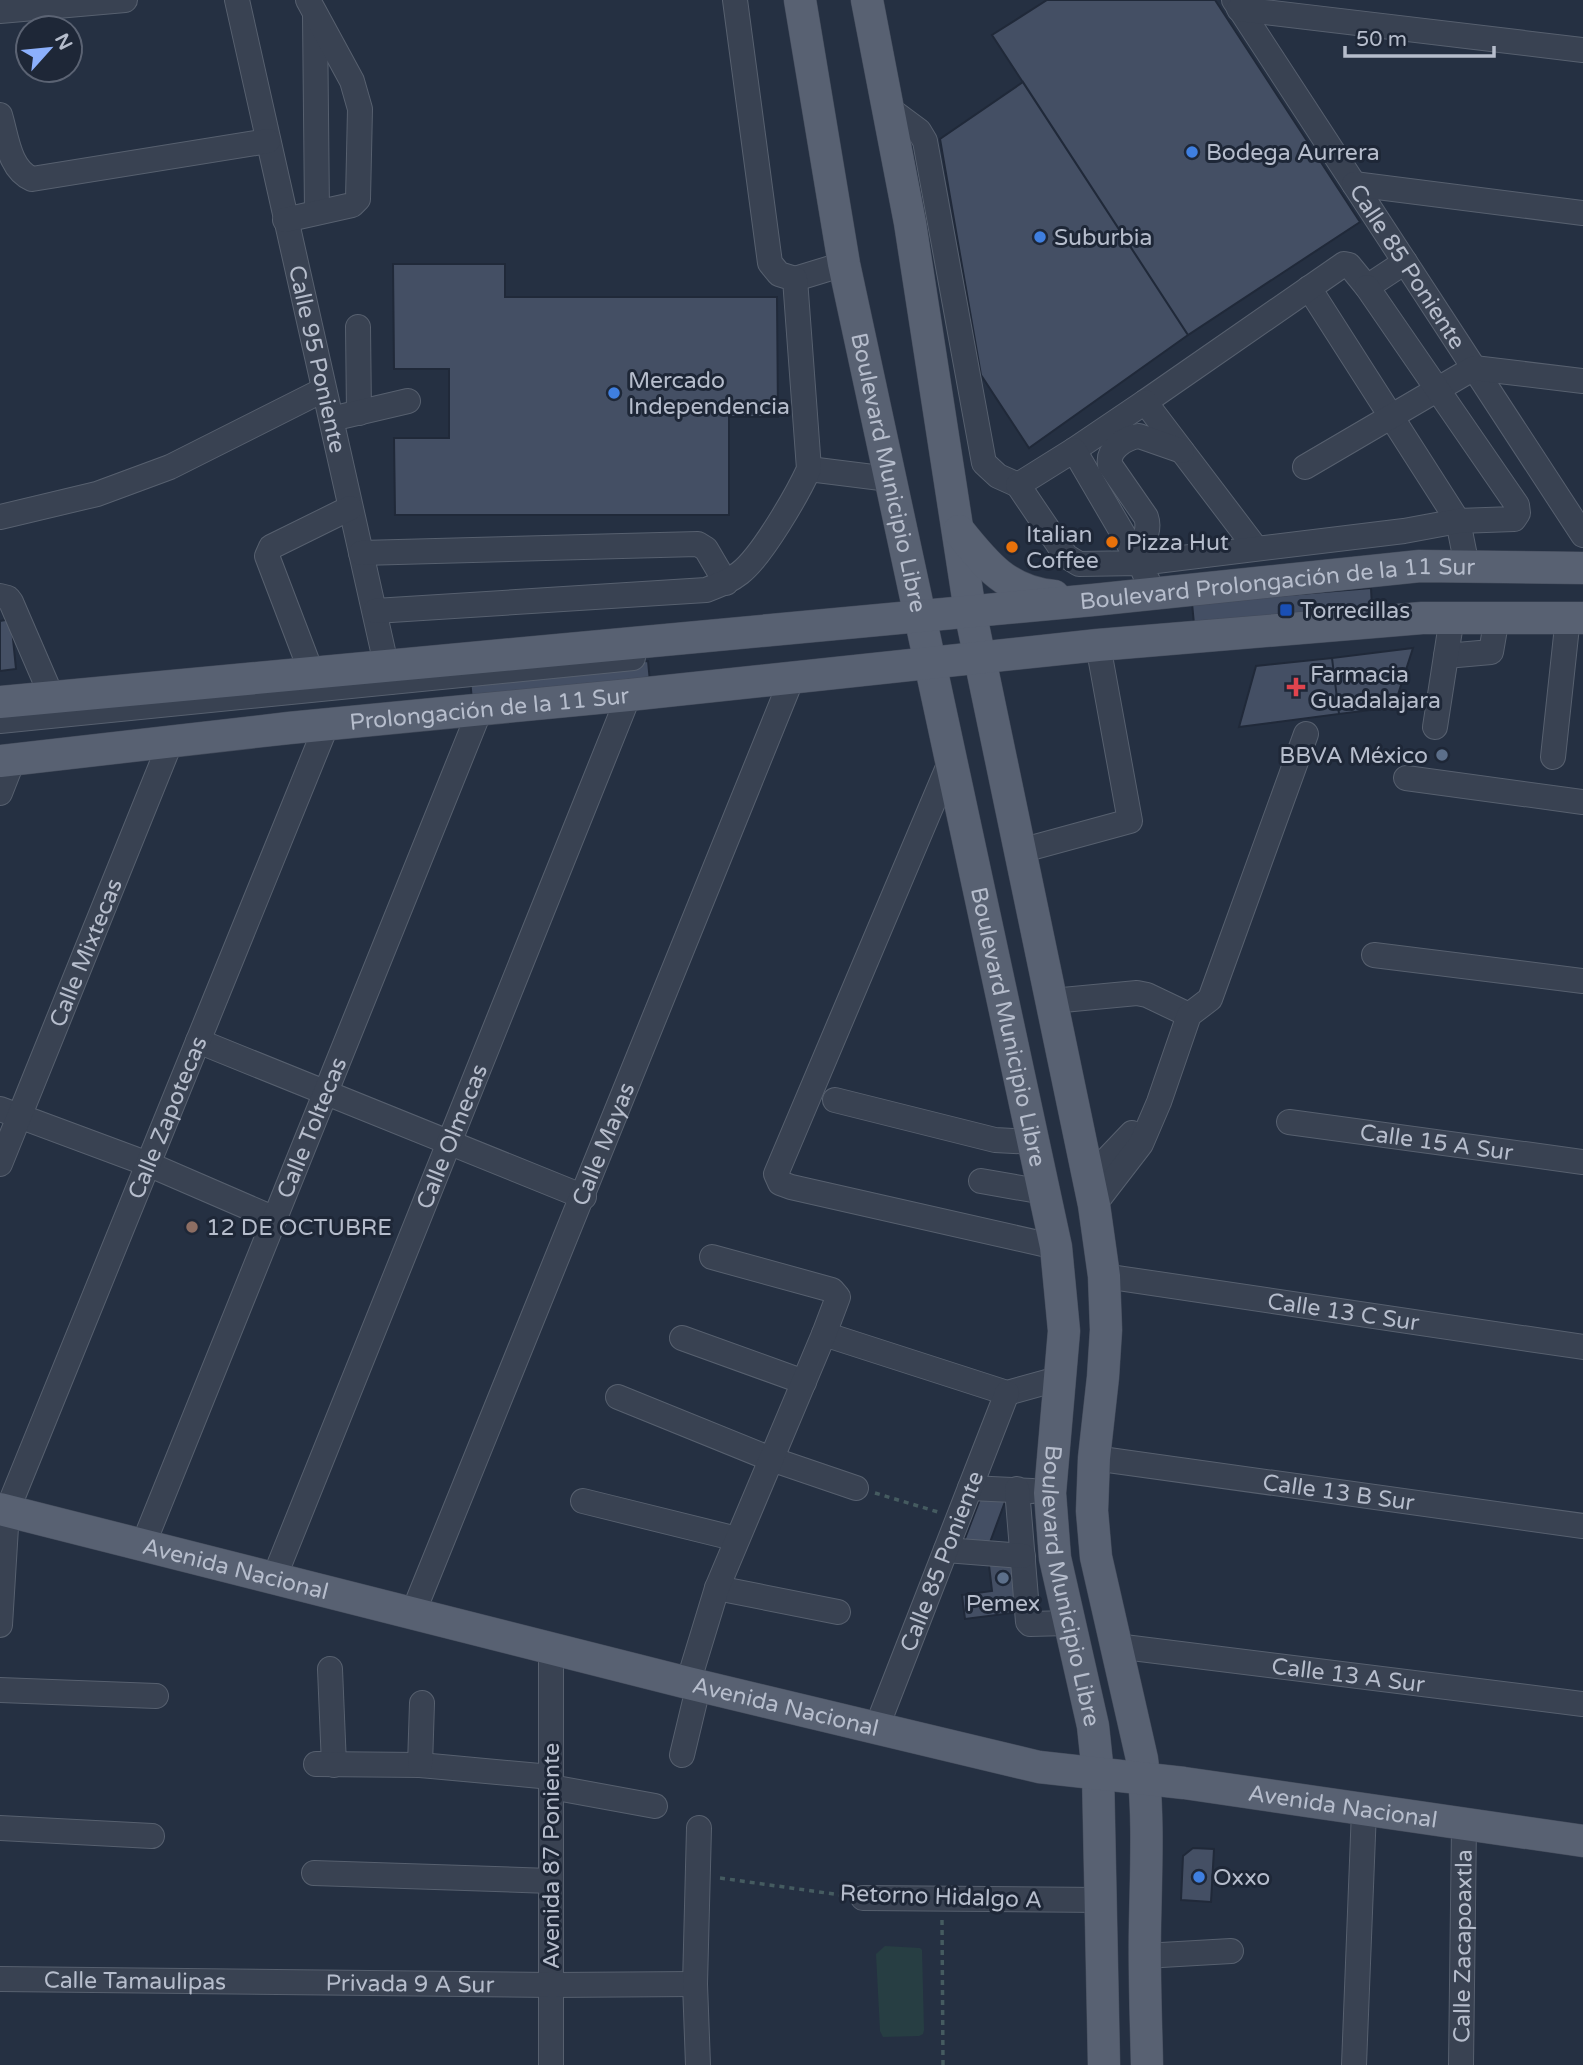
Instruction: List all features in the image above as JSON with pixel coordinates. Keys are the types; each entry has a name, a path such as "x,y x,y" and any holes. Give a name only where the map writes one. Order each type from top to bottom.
{"main road":[{"name":"Boulevard Municipio Libre","path":"800,0 844,264 1056,1247 1063,1331 1050,1493 1055,1558 1093,1726 1098,1773 1104,2065"},
{"name":"Boulevard Municipio Libre","path":"867,0 888,108 924,221 957,528 975,633 1092,1191 1104,1276 1103,1377 1094,1458 1092,1511 1096,1557 1145,1779 1147,1814 1144,1956 1147,2065"},
{"path":"957,528 982,561 1019,589 1039,595 1093,600"},
{"name":"Boulevard Prolongación de la 11 Sur","path":"975,633 1093,600 1153,593 1420,566 1583,568"},
{"name":"Boulevard Prolongación de la 11 Sur","path":"975,633 1097,645 1452,617 1578,613"},
{"name":"Prolongación de la 11 Sur","path":"4,757 327,724 394,694 975,633"},
{"name":"Prolongación de la 11 Sur","path":"0,702 312,674 394,694 480,710 792,678 924,639 975,633"},
{"name":"Avenida Nacional","path":"3,1510 693,1684 1039,1767 1145,1779 1583,1841"}],"street":[{"path":"0,12 125,0"},
{"name":"Calle 95 Poniente","path":"237,0 323,390 394,694"},
{"path":"735,0 770,263 779,274 795,279 844,264"},
{"path":"1237,4 1583,50"},
{"name":"Calle 85 Poniente","path":"1237,4 1583,535"},
{"path":"312,6 317,212"},
{"path":"285,220 352,205 358,199 360,109 352,81 312,6"},
{"path":"0,115 15,166 23,175 32,179 268,141"},
{"path":"1354,184 1583,213"},
{"path":"924,221 984,463 998,476 1018,485 1072,561 1079,564 1138,559 1404,531 1458,522 1514,519 1518,513 1517,505 1367,287 1349,265 1344,264 1145,402 1018,485"},
{"path":"1367,287 1405,262"},
{"path":"374,611 706,590 726,583 742,572 754,559 809,469 795,279"},
{"path":"1309,288 1458,522 1467,566"},
{"path":"358,327 359,413"},
{"path":"1305,467 1474,369 1583,381"},
{"path":"0,517 97,494 170,467 323,390"},
{"path":"330,419 408,401"},
{"path":"1145,402 1255,547"},
{"path":"1138,559 1148,524 1146,517 1110,465 1108,456 1112,450 1134,436 1182,451"},
{"path":"1074,450 1138,559 1153,593"},
{"path":"809,469 889,479"},
{"path":"312,674 267,556 268,551 271,547 350,508"},
{"path":"361,553 698,544 706,549 726,583"},
{"path":"975,633 1420,572 1583,573"},
{"path":"0,596 11,602 52,697"},
{"path":"975,633 1423,606 1578,613 1553,757"},
{"path":"1435,727 1452,617"},
{"path":"1446,656 1491,652 1497,617"},
{"path":"0,721 394,694 924,639"},
{"path":"1020,851 1130,821 1097,645"},
{"name":"Calle Mayas","path":"413,1613 584,1197 792,678"},
{"path":"0,793 4,757 287,716 394,694"},
{"name":"Calle Olmecas","path":"274,1578 629,695"},
{"name":"Calle Toltecas","path":"143,1545 480,710"},
{"name":"Calle Zapotecas","path":"0,1625 3,1510 148,1164 327,724"},
{"path":"1092,1191 1142,1144 1189,1015 1210,999 1306,734"},
{"name":"Calle Mixtecas","path":"0,1164 10,1112 171,741"},
{"path":"951,760 776,1174 780,1182 791,1187 1056,1247"},
{"path":"1406,778 1583,802"},
{"path":"1374,955 1583,981"},
{"path":"1052,1001 1137,993 1189,1015"},
{"path":"198,1041 584,1197"},
{"path":"835,1100 995,1140 1034,1142"},
{"path":"10,1112 148,1164 275,1219"},
{"name":"Calle 15 A Sur","path":"1289,1122 1583,1162"},
{"path":"981,1181 1044,1192"},
{"path":"682,1755 693,1684 717,1588 838,1297 832,1290 712,1257"},
{"name":"Calle 13 C Sur","path":"1104,1276 1583,1347"},
{"path":"824,1334 1007,1393 1061,1378"},
{"path":"682,1338 804,1382"},
{"name":"Calle 85 Poniente","path":"876,1728 1007,1393"},
{"path":"618,1397 771,1459 856,1488"},
{"name":"Calle 13 B Sur","path":"1094,1458 1583,1526"},
{"path":"970,1488 1050,1493"},
{"path":"1017,1489 1029,1623 1068,1623"},
{"path":"583,1501 737,1539"},
{"path":"946,1550 1023,1556"},
{"path":"717,1588 838,1612"},
{"name":"Calle 13 A Sur","path":"1116,1646 1583,1704"},
{"name":"Avenida 87 Poniente","path":"551,1647 551,2065"},
{"path":"330,1669 325,1765 420,1765 551,1782 654,1806"},
{"path":"0,1690 156,1696"},
{"path":"420,1765 422,1703"},
{"path":"1354,2065 1364,1810"},
{"name":"Calle Zacapoaxtla","path":"1461,2065 1464,1825"},
{"path":"0,1828 152,1836"},
{"path":"697,2064 695,1984 699,1828"},
{"path":"314,1873 551,1881"},
{"name":"Retorno Hidalgo A","path":"863,1898 1101,1900"},
{"path":"1144,1956 1231,1951"},
{"name":"Calle Tamaulipas","path":"0,1979 269,1983"},
{"name":"Privada 9 A Sur","path":"269,1983 695,1984"}],"path":[{"path":"856,1488 958,1518"},
{"name":"Retorno Hidalgo A","path":"698,1875 863,1898"},
{"path":"942,1898 943,2065"}],"green space":[{"path":"885,1946 922,1950 924,2030 919,2036 883,2037 880,2031 876,1954"}],"building":[{"name":"Bodega Aurrera","path":"1047,0 1215,0 1360,222 1188,335 992,35"},
{"name":"Suburbia","path":"1023,82 1188,335 1029,448 981,375 940,139"},
{"name":"Mercado Independencia","path":"393,264 505,264 505,297 777,297 778,417 729,417 729,515 395,515 394,438 449,438 449,369 394,369"},
{"path":"1371,588 1372,609 1194,624 1192,603"},
{"path":"11,619 16,669 0,671 0,621"},
{"path":"1413,648 1394,707 1339,714 1332,658"},
{"path":"1332,658 1339,714 1239,727 1256,666"},
{"path":"648,661 650,682 472,700 470,679"},
{"name":"Pemex","path":"1009,1491 989,1545 961,1549 982,1494"},
{"name":"Pemex","path":"1013,1561 1020,1612 965,1619 962,1595 992,1591 989,1565"},
{"path":"1193,1848 1214,1849 1211,1902 1181,1900 1183,1856"}],"place":[{"name":"Bodega Aurrera","path":"1192,152"},
{"name":"Suburbia","path":"1040,237"},
{"name":"Mercado Independencia","path":"614,393"},
{"name":"Pizza Hut","path":"1112,542"},
{"name":"Italian Coffee","path":"1012,547"},
{"name":"Torrecillas","path":"1286,610"},
{"name":"Farmacia Guadalajara","path":"1296,687"},
{"name":"BBVA México","path":"1442,755"},
{"name":"12 DE OCTUBRE","path":"192,1227"},
{"name":"Pemex","path":"1003,1578"},
{"name":"Oxxo","path":"1199,1877"}]}
